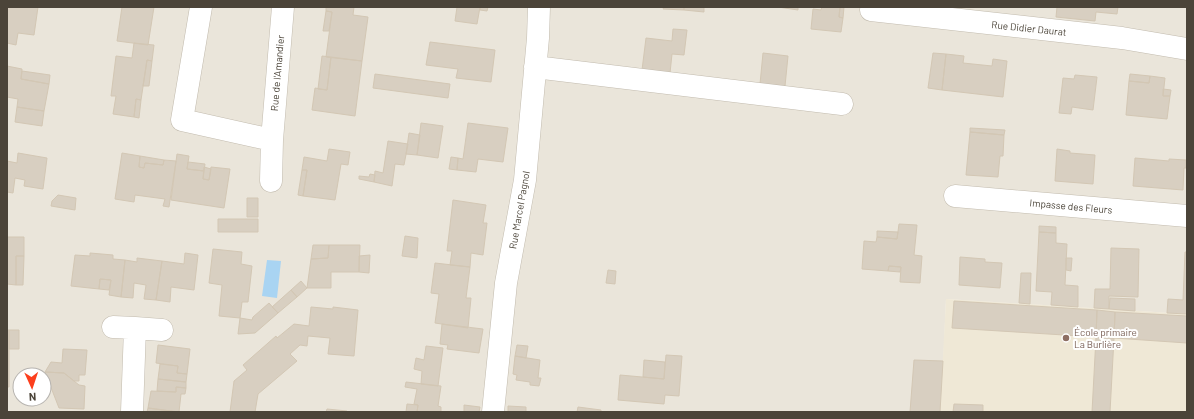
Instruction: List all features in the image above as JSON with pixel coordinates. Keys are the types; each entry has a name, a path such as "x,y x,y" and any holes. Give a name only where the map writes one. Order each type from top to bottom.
{"street":[{"path":"201,7 182,120 272,140"},
{"name":"Rue de l'Amandier","path":"271,180 272,140 283,7"},
{"name":"Rue Marcel Pagnol","path":"492,412 506,283 525,180 536,67 539,7"},
{"name":"Rue Didier Daurat","path":"871,10 1122,38 1187,49"},
{"path":"536,67 842,104"},
{"name":"Impasse des Fleurs","path":"955,196 1187,216"},
{"path":"113,328 162,330"},
{"path":"132,412 136,328"}],"shaded area":[{"path":"7,7 1187,7 1187,314 946,299 941,412 7,412"},
{"name":"École primaire La Burlière","path":"946,299 1187,314 1187,412 940,412"}],"water":[{"path":"267,260 281,261 277,298 262,296"}],"building":[{"path":"7,7 38,7 34,35 18,33 16,45 7,43"},
{"path":"122,7 154,7 148,45 117,41"},
{"path":"326,7 354,7 353,15 368,17 362,61 326,57 332,12 326,11"},
{"path":"457,7 480,7 477,24 455,21"},
{"path":"480,7 488,7 487,11 480,10"},
{"path":"664,7 684,7 684,10 663,9"},
{"path":"684,7 704,7 704,12 684,10"},
{"path":"778,7 798,7 798,10"},
{"path":"822,7 840,7 839,17 843,18 841,32 811,29 813,9 821,10"},
{"path":"840,7 844,7 843,18 839,17"},
{"path":"1057,7 1118,7 1117,14 1096,12 1095,21 1056,17"},
{"path":"326,11 332,12 329,31 323,31"},
{"path":"673,29 687,30 684,55 672,54 670,73 642,70 646,38 672,41"},
{"path":"430,42 495,50 491,82 456,78 458,69 426,65"},
{"path":"134,43 154,45 152,61 147,60 141,100 136,99 134,117 113,114 116,96 111,96 116,56 132,58"},
{"path":"763,53 788,56 785,86 760,84"},
{"path":"933,53 946,54 942,90 928,88"},
{"path":"946,54 964,56 963,63 992,66 993,59 1007,61 1003,97 942,90"},
{"path":"322,56 331,57 327,90 318,89"},
{"path":"331,57 362,61 355,116 312,110 315,88 327,90"},
{"path":"147,60 152,61 149,86 143,86"},
{"path":"7,66 22,69 21,79 49,84 44,111 17,107 18,99 7,97"},
{"path":"22,71 50,75 49,84 21,79"},
{"path":"375,74 450,84 448,98 373,88"},
{"path":"1130,74 1150,76 1149,83 1129,81"},
{"path":"1075,75 1097,77 1093,110 1072,107 1071,114 1059,113 1063,78 1074,79"},
{"path":"1150,76 1165,78 1163,96 1170,96 1167,119 1126,115 1129,81 1149,83"},
{"path":"1163,89 1171,90 1170,96 1163,96"},
{"path":"136,99 141,100 139,118 134,117"},
{"path":"17,107 44,111 42,126 15,122"},
{"path":"421,123 443,126 438,158 417,155"},
{"path":"468,123 508,128 503,162 478,159 476,172 457,170 458,158 463,159"},
{"path":"970,128 1005,130 1004,135 970,132"},
{"path":"970,132 1004,135 1003,156 1000,156 998,177 966,175"},
{"path":"409,133 420,135 417,155 406,154"},
{"path":"388,141 408,144 404,165 395,164 392,186 374,182 375,171 383,173"},
{"path":"329,149 350,152 348,165 341,164 335,200 303,196 307,170 302,170 304,157 327,161"},
{"path":"1057,149 1070,151 1070,153 1095,155 1093,184 1055,181"},
{"path":"18,153 47,158 43,189 24,186 25,180 15,178 13,193 7,192 7,161 17,163"},
{"path":"122,153 140,156 139,167 144,168 145,163 163,165 164,160 176,161 169,207 163,206 165,199 135,195 134,202 115,199"},
{"path":"177,154 189,156 187,169 204,171 203,179 209,180 211,167 230,169 224,208 171,200"},
{"path":"140,156 164,160 163,165 145,163 144,168 139,167"},
{"path":"451,157 458,158 457,170 449,169"},
{"path":"1135,158 1169,161 1169,159 1186,160 1183,190 1133,186"},
{"path":"188,162 205,164 204,171 187,169"},
{"path":"204,167 211,169 209,180 203,179"},
{"path":"302,170 307,170 303,196 298,195"},
{"path":"370,174 375,175 374,182 359,179 359,176 369,177"},
{"path":"58,195 76,198 75,210 51,206 52,201"},
{"path":"247,198 258,198 258,217 247,217"},
{"path":"453,200 486,205 483,223 487,223 483,255 471,253 470,267 450,265 452,251 447,251"},
{"path":"218,219 258,219 258,232 218,232"},
{"path":"899,224 917,225 914,255 922,256 920,283 900,282 901,267 889,266 888,271 862,269 864,241 876,242 877,237 897,239"},
{"path":"1039,226 1056,227 1056,233 1039,232"},
{"path":"877,231 898,232 897,239 877,237"},
{"path":"1039,232 1056,233 1056,243 1067,244 1065,285 1078,286 1078,307 1051,305 1052,292 1036,291"},
{"path":"405,236 418,238 417,258 402,256"},
{"path":"7,237 24,237 24,256 16,256 16,285 7,284"},
{"path":"313,245 329,245 328,258 311,259"},
{"path":"329,245 360,245 359,272 331,272 331,288 307,288 311,259 328,258"},
{"path":"1111,248 1139,249 1138,297 1109,296 1109,309 1094,308 1095,289 1110,289"},
{"path":"213,249 242,252 241,264 252,266 248,302 242,302 240,318 219,316 222,285 209,283"},
{"path":"1185,252 1187,252 1187,314 1167,313 1168,299 1183,300"},
{"path":"90,253 113,255 113,259 125,260 121,297 109,295 111,280 100,279 99,289 71,286 75,255 90,256"},
{"path":"185,253 198,255 194,290 171,287 170,302 156,300 162,261 184,264"},
{"path":"370,255 369,273 359,272 359,256"},
{"path":"16,256 24,256 23,285 16,285"},
{"path":"960,257 985,259 985,262 1002,263 1000,288 959,285"},
{"path":"137,258 162,261 156,300 144,299 146,285 134,283 133,298 121,297 125,260 137,262"},
{"path":"1066,258 1072,258 1071,271 1066,270"},
{"path":"435,263 470,267 466,298 471,298 468,328 435,323 439,294 431,293"},
{"path":"889,266 901,267 900,272 888,271"},
{"path":"608,270 616,271 615,284 606,283"},
{"path":"1021,273 1031,273 1030,304 1019,303"},
{"path":"100,279 111,280 109,290 99,289"},
{"path":"301,281 307,288 297,297 291,290"},
{"path":"291,290 297,297 278,313 272,307"},
{"path":"1110,298 1135,299 1135,311 1109,309"},
{"path":"954,301 1097,310 1096,337 952,328"},
{"path":"269,303 278,313 255,333 238,334 240,318 252,320 253,317"},
{"path":"311,307 333,309 333,307 358,310 354,356 328,354 330,338 308,336 307,346 300,345 290,354 297,361 258,394 255,412 230,412 234,381 247,370 243,365 276,336 277,338 294,324 309,326"},
{"path":"1097,310 1115,312 1114,338 1096,337"},
{"path":"1115,312 1187,316 1187,343 1114,338"},
{"path":"442,324 483,329 479,353 447,349 448,345 440,344"},
{"path":"7,330 9,330 9,387 7,387"},
{"path":"9,330 19,330 19,349 9,349"},
{"path":"1096,337 1114,338 1110,412 1092,412"},
{"path":"158,345 190,349 187,374 177,373 178,366 156,363"},
{"path":"517,345 528,346 526,358 515,356"},
{"path":"426,346 443,348 438,386 421,384 422,371 414,369 416,358 424,360"},
{"path":"63,349 87,350 85,375 79,375 79,381 74,381 64,373 52,372 52,367 48,367 51,362 62,363"},
{"path":"666,355 682,356 679,396 665,395 664,404 618,400 620,375 664,379"},
{"path":"515,356 540,360 538,378 541,378 539,386 530,385 530,382 516,380 517,375 513,374"},
{"path":"644,360 665,362 664,379 643,377"},
{"path":"914,360 943,361 940,412 910,412"},
{"path":"160,364 178,366 177,373 187,374 186,382 158,379"},
{"path":"52,372 64,373 79,385 85,386 84,409 59,408 52,390"},
{"path":"158,379 186,382 186,388 176,387 176,392 157,391"},
{"path":"406,382 441,386 438,406 441,407 441,412 417,412 418,405 414,404 417,389 405,387"},
{"path":"176,387 186,388 185,394 181,394 179,412 148,408 151,391 176,392"},
{"path":"407,404 418,405 417,412 406,412"},
{"path":"954,404 983,405 983,412 953,412"},
{"path":"464,405 480,407 479,412 464,412"},
{"path":"508,406 526,407 526,412 508,412"},
{"path":"578,407 601,410 601,412 577,412"},
{"path":"148,408 177,412 147,412"},
{"path":"327,409 347,411 347,412 326,412"}],"place":[{"name":"École primaire La Burlière","path":"1066,338"}]}
